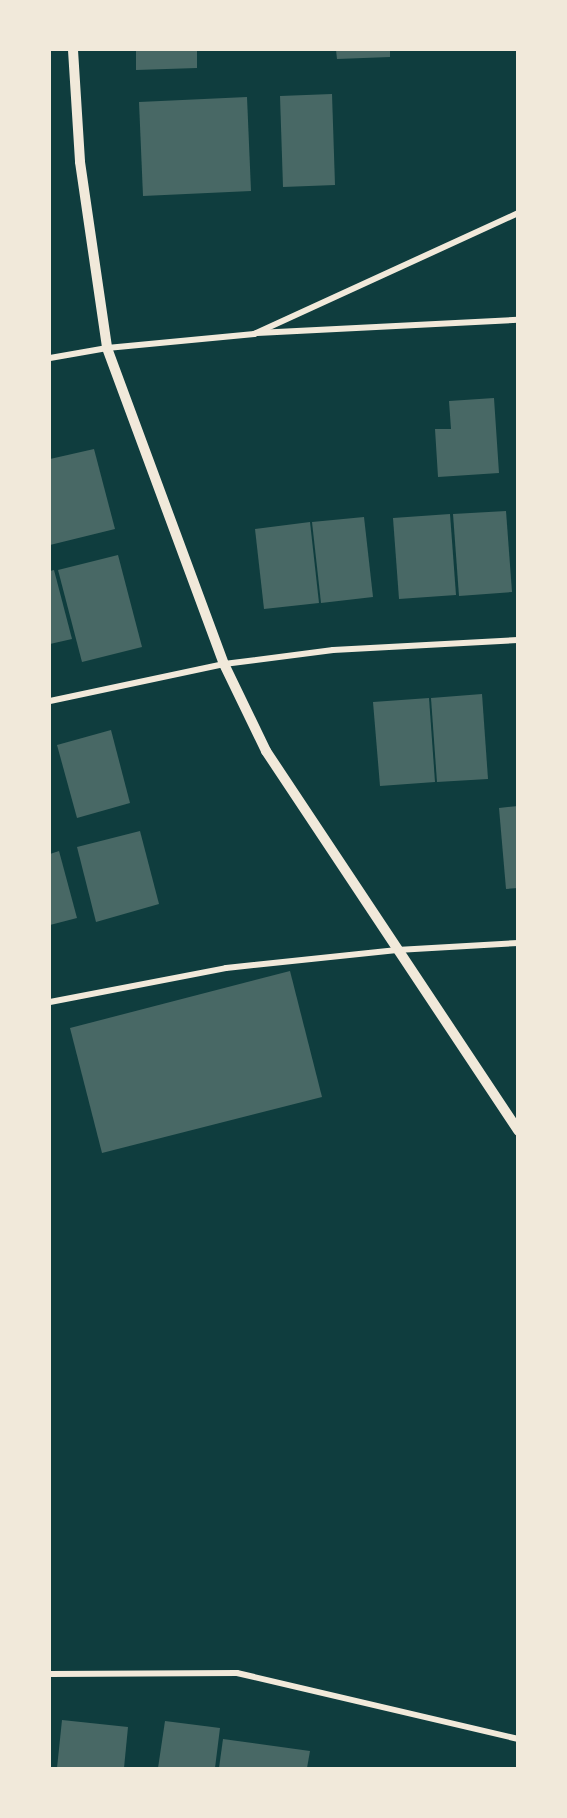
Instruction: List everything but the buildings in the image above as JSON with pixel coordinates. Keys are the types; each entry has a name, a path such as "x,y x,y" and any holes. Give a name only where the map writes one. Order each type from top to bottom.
{"street":[{"path":"73,50 80,162 107,348 224,664 266,751 518,1131"},
{"path":"254,333 518,213"},
{"path":"50,358 107,348 254,333 518,320"},
{"path":"50,701 224,664 333,650 518,640"},
{"path":"50,1002 226,968 398,950 518,943"},
{"path":"50,1674 237,1673 518,1739"}]}
